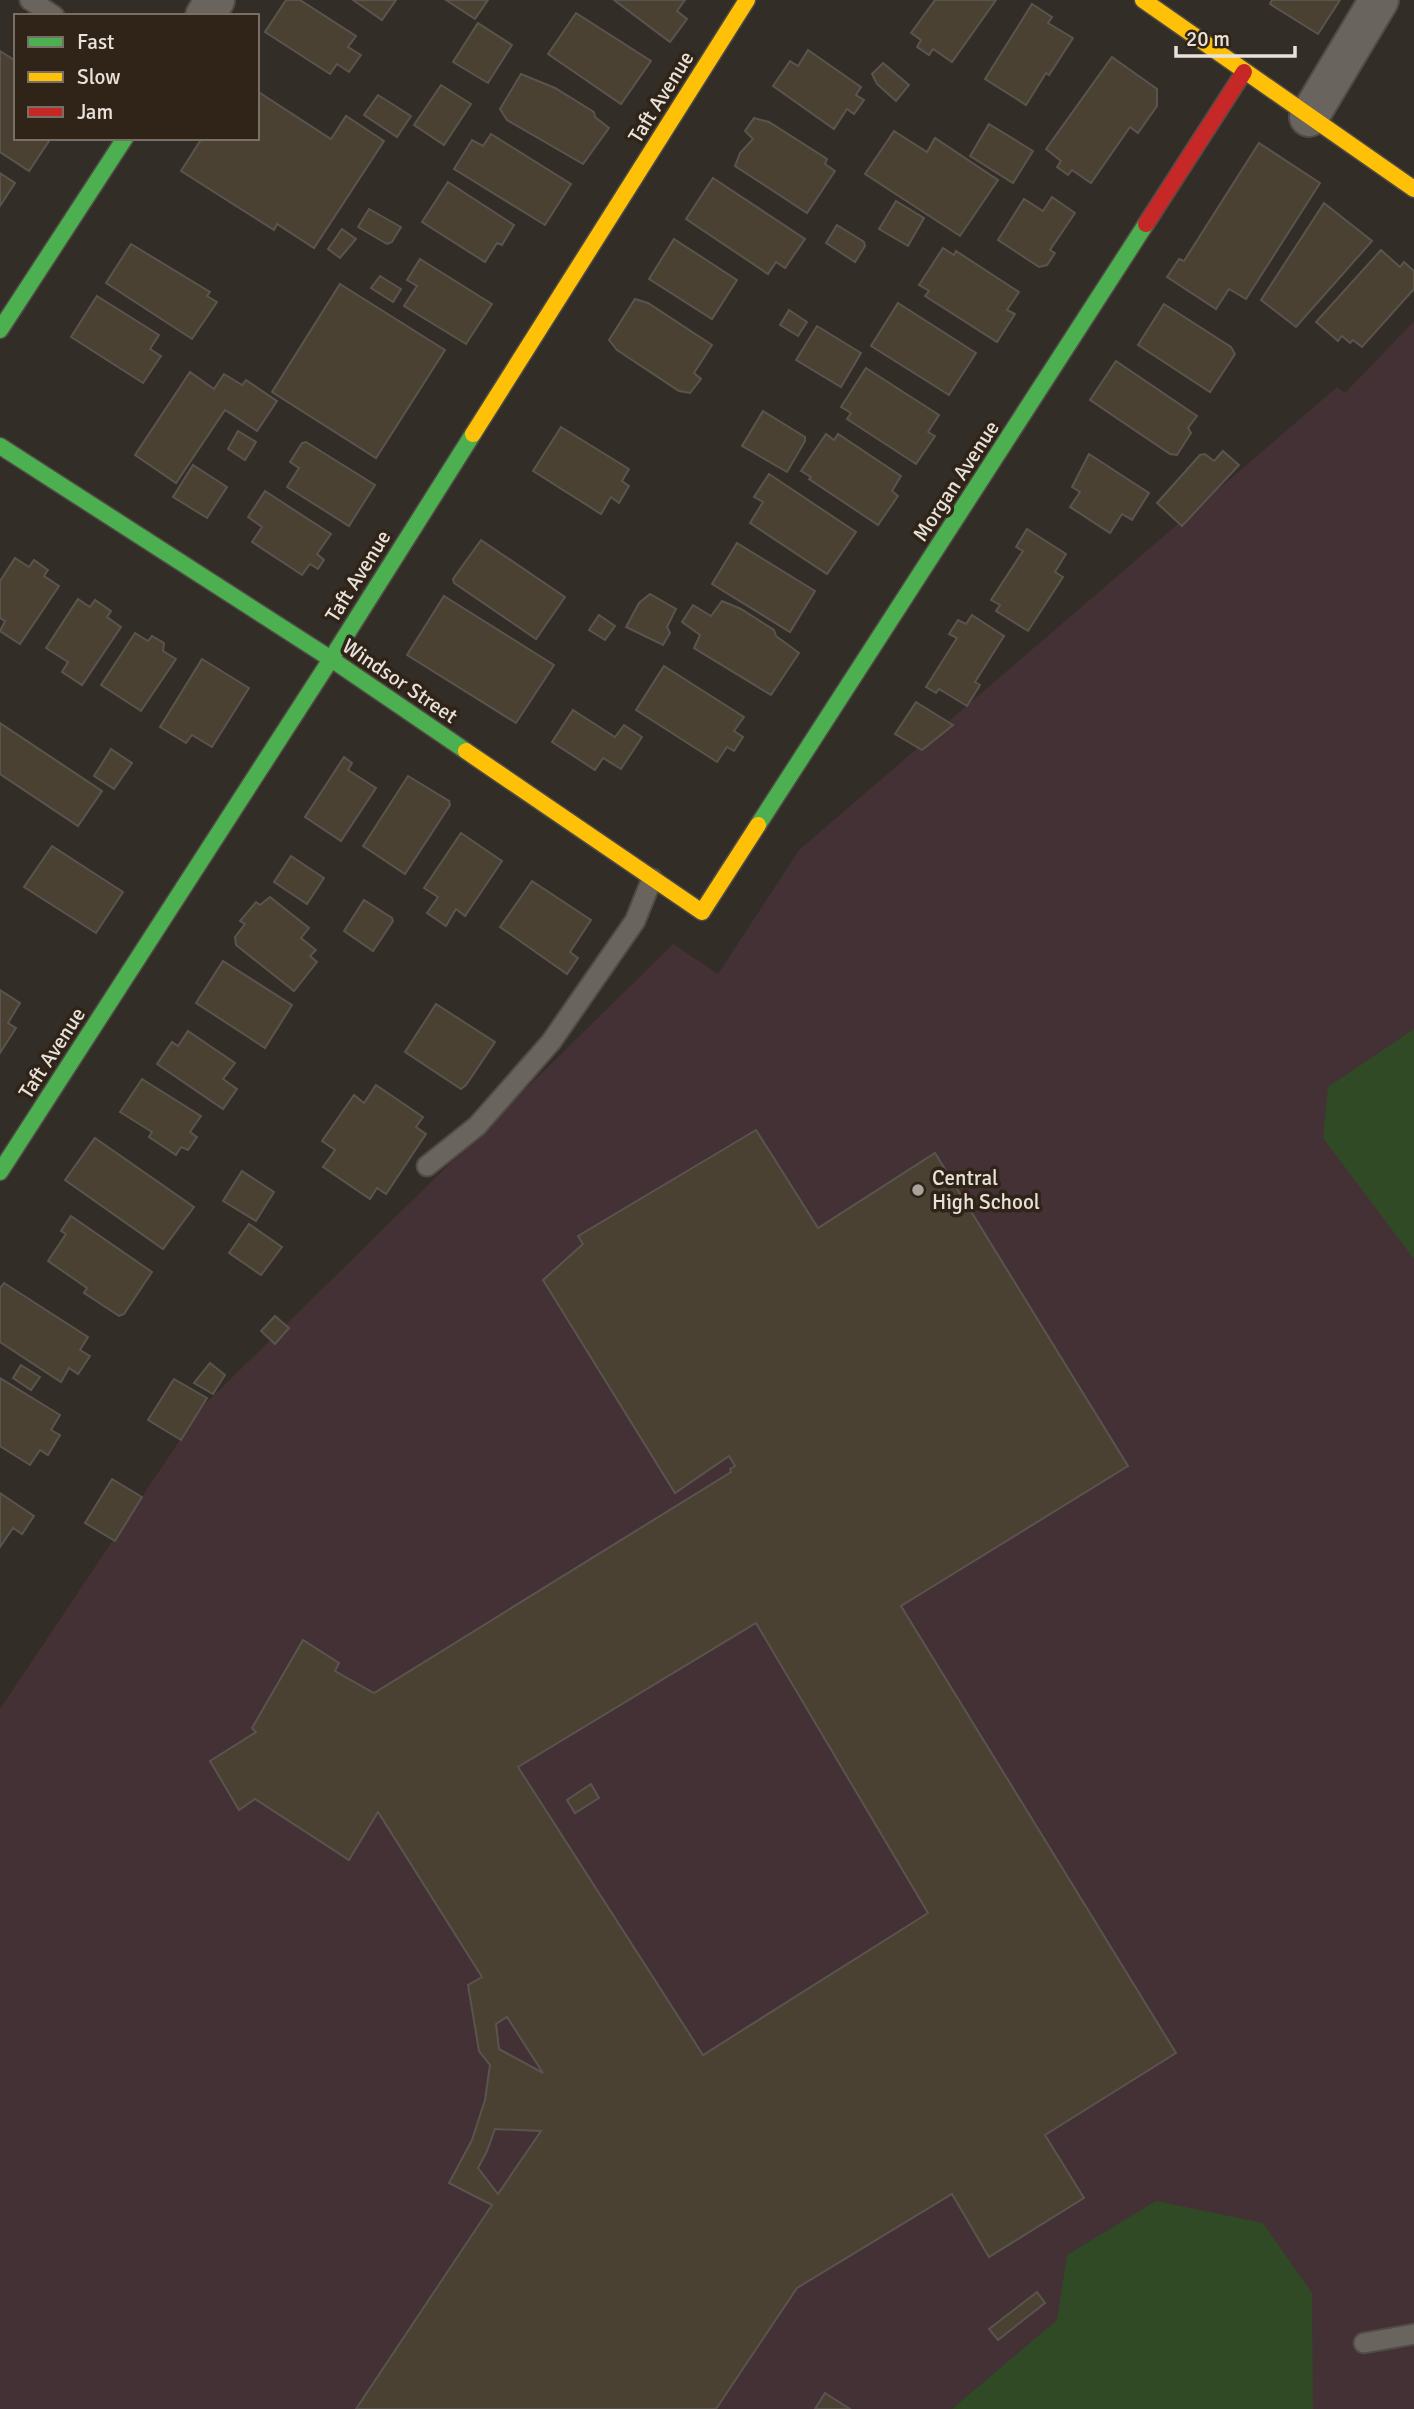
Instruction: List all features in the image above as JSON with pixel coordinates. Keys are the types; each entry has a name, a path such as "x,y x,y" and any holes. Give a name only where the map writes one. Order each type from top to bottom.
{"street":[{"name":"Taft Avenue","path":"0,1172 331,659 747,0"},
{"path":"1143,0 1414,189"},
{"path":"1309,117 1379,0"},
{"name":"Morgan Avenue","path":"702,912 1244,72"},
{"path":"0,330 124,140"},
{"name":"Windsor Street","path":"0,446 331,659 702,912"}],"lane":[{"path":"30,0 51,14"},
{"path":"427,1166 477,1126 551,1042 635,921 652,879"},
{"path":"1364,2343 1414,2334"}],"shaded area":[{"name":"Central High School","path":"1414,321 1414,2409 0,2409 0,1709 202,1407 673,944 718,974 799,850 1337,387 1345,393"}],"green space":[{"path":"1414,1029 1414,1259 1323,1138 1328,1087"},
{"path":"1156,2201 1263,2223 1312,2293 1313,2409 952,2409 1057,2320 1067,2255"}],"building":[{"path":"286,0 300,0 356,36 348,47 361,55 349,72 337,64 330,74 265,32"},
{"path":"353,0 396,0 382,20"},
{"path":"446,0 488,0 475,19"},
{"path":"614,0 685,0 677,11 687,19 670,42"},
{"path":"935,0 996,0 952,62 933,49 929,55 917,47 921,40 911,33"},
{"path":"1272,0 1340,0 1318,34 1270,4"},
{"path":"1032,4 1052,17 1048,23 1073,38 1026,105 985,79"},
{"path":"576,13 651,61 621,104 548,54"},
{"path":"478,23 512,45 488,83 453,62"},
{"path":"808,50 861,87 856,95 864,100 854,114 847,109 834,129 773,86 790,61 798,66"},
{"path":"0,51 14,60 14,140 50,140 29,171 0,152"},
{"path":"1112,57 1157,89 1157,106 1138,133 1130,127 1091,183 1072,170 1068,175 1057,167 1061,161 1046,149"},
{"path":"883,63 909,85 896,101 877,84 872,74"},
{"path":"521,74 555,88 594,112 595,117 609,128 583,164 507,120 500,109"},
{"path":"441,85 471,104 444,145 414,125"},
{"path":"259,92 331,139 346,116 384,141 314,248 277,224 274,230 181,171 201,140 259,140"},
{"path":"378,95 411,116 397,137 364,115"},
{"path":"754,118 769,122 827,159 825,164 835,171 807,213 735,166 740,153 753,139 745,131"},
{"path":"989,124 1033,151 1013,183 970,156"},
{"path":"894,131 927,152 935,138 998,180 960,236 865,174"},
{"path":"491,134 571,184 545,225 454,169 472,140 483,146"},
{"path":"1259,143 1320,183 1246,299 1229,289 1216,309 1167,277 1179,259 1184,261"},
{"path":"0,173 15,183 0,206"},
{"path":"713,178 805,239 785,268 776,262 768,274 686,219"},
{"path":"448,182 514,225 502,245 497,243 485,262 422,222"},
{"path":"1052,197 1075,213 1050,250 1055,253 1047,265 1039,267 998,240 1024,199 1043,211"},
{"path":"896,201 924,218 908,246 879,229"},
{"path":"1324,203 1372,241 1296,327 1261,300"},
{"path":"369,209 401,227 392,242 387,244 358,227"},
{"path":"837,225 864,242 865,246 855,262 826,243"},
{"path":"342,229 356,239 340,258 328,249"},
{"path":"674,239 737,280 712,319 649,279"},
{"path":"131,244 210,292 207,296 217,302 192,339 106,283"},
{"path":"943,248 954,255 956,251 1019,292 1007,310 1015,314 997,342 925,296 929,291 919,285"},
{"path":"1381,250 1400,267 1404,262 1414,271 1414,289 1362,347 1353,340 1350,343 1342,336 1338,341 1316,322"},
{"path":"420,259 492,304 466,344 404,306 417,286 407,280"},
{"path":"380,276 401,289 393,302 371,288"},
{"path":"340,284 445,350 376,458 272,392"},
{"path":"97,296 159,335 150,349 161,356 143,383 71,337"},
{"path":"635,299 648,303 712,345 694,373 701,379 690,393 679,391 617,350 609,340"},
{"path":"898,303 976,353 949,395 871,346"},
{"path":"1164,304 1231,347 1235,354 1210,392 1138,345"},
{"path":"789,310 807,322 798,336 780,325"},
{"path":"817,326 861,353 841,387 796,360"},
{"path":"1116,361 1197,416 1188,428 1191,433 1177,455 1170,454 1090,400"},
{"path":"866,368 939,415 928,432 935,436 916,464 847,419 851,413 841,407"},
{"path":"190,372 214,389 224,374 242,385 246,380 277,401 257,431 225,410 176,483 135,455"},
{"path":"763,411 805,437 787,472 742,446"},
{"path":"561,427 629,469 622,481 629,486 619,503 611,497 601,514 533,471"},
{"path":"238,431 256,442 245,460 228,449"},
{"path":"826,434 834,440 838,434 901,476 892,491 898,496 878,525 801,471"},
{"path":"306,442 375,485 349,526 287,487 299,468 290,462 302,443"},
{"path":"1223,451 1239,465 1182,526 1157,503 1200,455 1205,454 1214,461"},
{"path":"1089,454 1149,493 1132,520 1122,514 1110,533 1070,507 1080,492 1072,487"},
{"path":"193,465 227,487 207,518 173,497"},
{"path":"769,474 856,532 827,574 750,523 763,502 754,497"},
{"path":"265,491 331,534 317,554 324,560 318,569 310,564 302,575 252,542 262,527 248,517"},
{"path":"1027,529 1066,554 1055,572 1063,577 1028,631 996,611 1000,605 991,600 1023,551 1016,547"},
{"path":"481,540 565,597 536,639 454,583 453,579"},
{"path":"737,543 815,591 790,632 712,584"},
{"path":"15,558 29,567 34,560 48,570 44,576 59,586 20,644 0,631 5,621 0,618 0,581"},
{"path":"650,594 676,609 667,627 670,633 663,645 626,627 639,603"},
{"path":"444,596 554,665 516,723 407,655"},
{"path":"78,599 90,607 95,600 111,611 107,617 121,627 82,685 62,672 68,662 46,648"},
{"path":"722,601 741,609 774,630 776,636 799,653 771,695 694,648 700,635 682,622 693,605 711,616"},
{"path":"599,615 615,626 605,640 589,630"},
{"path":"972,615 1004,636 975,682 980,685 967,706 939,689 936,693 926,687 957,638 949,634 958,620 966,624"},
{"path":"135,633 148,641 152,636 164,643 163,651 176,659 141,711 101,685"},
{"path":"202,659 249,688 212,747 192,735 186,743 160,727"},
{"path":"664,666 744,717 734,731 743,737 734,751 727,747 717,762 636,710"},
{"path":"916,702 953,725 922,750 895,734"},
{"path":"573,710 615,737 624,725 642,737 621,769 603,758 595,770 552,742"},
{"path":"0,723 102,791 78,826 0,774"},
{"path":"111,749 132,763 114,789 94,776"},
{"path":"344,757 352,763 348,770 376,788 341,841 305,817"},
{"path":"408,776 449,801 450,805 405,874 363,846"},
{"path":"461,833 502,861 465,916 456,909 446,926 427,913 438,897 424,888"},
{"path":"52,846 123,892 96,933 24,887"},
{"path":"291,856 324,878 307,904 274,882"},
{"path":"532,881 591,920 570,952 578,958 567,974 500,927"},
{"path":"270,897 309,928 301,938 316,950 310,956 317,962 294,991 236,945 235,937 245,924 240,921 256,902 260,905"},
{"path":"364,900 393,921 373,951 344,931"},
{"path":"223,961 292,1005 265,1048 196,1003"},
{"path":"0,990 20,1003 8,1023 16,1028 0,1053"},
{"path":"436,1004 495,1042 461,1089 405,1052"},
{"path":"188,1031 235,1063 223,1079 237,1089 223,1109 157,1064 172,1042 178,1046"},
{"path":"142,1079 201,1116 190,1132 197,1137 188,1150 181,1147 176,1155 149,1137 152,1132 120,1112"},
{"path":"376,1085 423,1117 416,1127 426,1134 386,1194 377,1188 370,1199 323,1167 335,1150 322,1141 354,1095 364,1103"},
{"path":"756,1130 818,1228 935,1153 1128,1466 901,1606 1176,2053 1045,2135 1084,2198 989,2257 952,2194 797,2288 716,2409 356,2409 492,2205 449,2183 472,2140 485,2100 490,2065 479,2051 468,1985 482,1977 378,1812 349,1860 255,1799 239,1810 210,1761 256,1732 252,1728 303,1640 339,1663 335,1671 374,1693 731,1472 730,1469 735,1466 729,1456 675,1493 543,1280 583,1244 578,1236","holes":["756,1623 928,1913 703,2055 518,1767","507,2017 543,2073 499,2049 496,2024","495,2129 541,2131 498,2194 478,2168"]},
{"path":"95,1138 194,1207 163,1249 65,1180"},
{"path":"242,1171 274,1192 256,1221 223,1201"},
{"path":"71,1216 152,1272 124,1314 119,1316 84,1293 87,1288 48,1261 66,1234 61,1231"},
{"path":"249,1224 282,1247 261,1275 229,1253"},
{"path":"4,1283 88,1337 80,1350 90,1356 78,1374 69,1368 61,1382 0,1342 0,1288"},
{"path":"275,1316 289,1328 275,1344 261,1331"},
{"path":"210,1363 225,1375 213,1394 194,1383"},
{"path":"21,1365 40,1377 31,1390 13,1378"},
{"path":"0,1378 60,1415 51,1430 60,1435 48,1455 40,1450 30,1465 0,1446"},
{"path":"174,1379 207,1398 181,1440 148,1420"},
{"path":"112,1479 142,1497 115,1541 85,1523"},
{"path":"0,1493 34,1516 22,1534 13,1528 0,1547"},
{"path":"591,1784 599,1798 575,1813 567,1800"},
{"path":"1037,2292 1045,2303 998,2340 989,2329"},
{"path":"825,2393 850,2409 815,2409"}],"traffic: fast":[{"path":"0,330 124,140"},
{"path":"758,825 1146,224"},
{"path":"0,1172 473,434"},
{"path":"0,446 331,659 466,751"}],"traffic: slow":[{"path":"473,434 747,0"},
{"path":"1143,0 1414,189"},
{"path":"466,751 702,912 758,825"}],"traffic: jam":[{"path":"1146,224 1244,72"}],"place":[{"name":"Central High School","path":"918,1190"}]}
